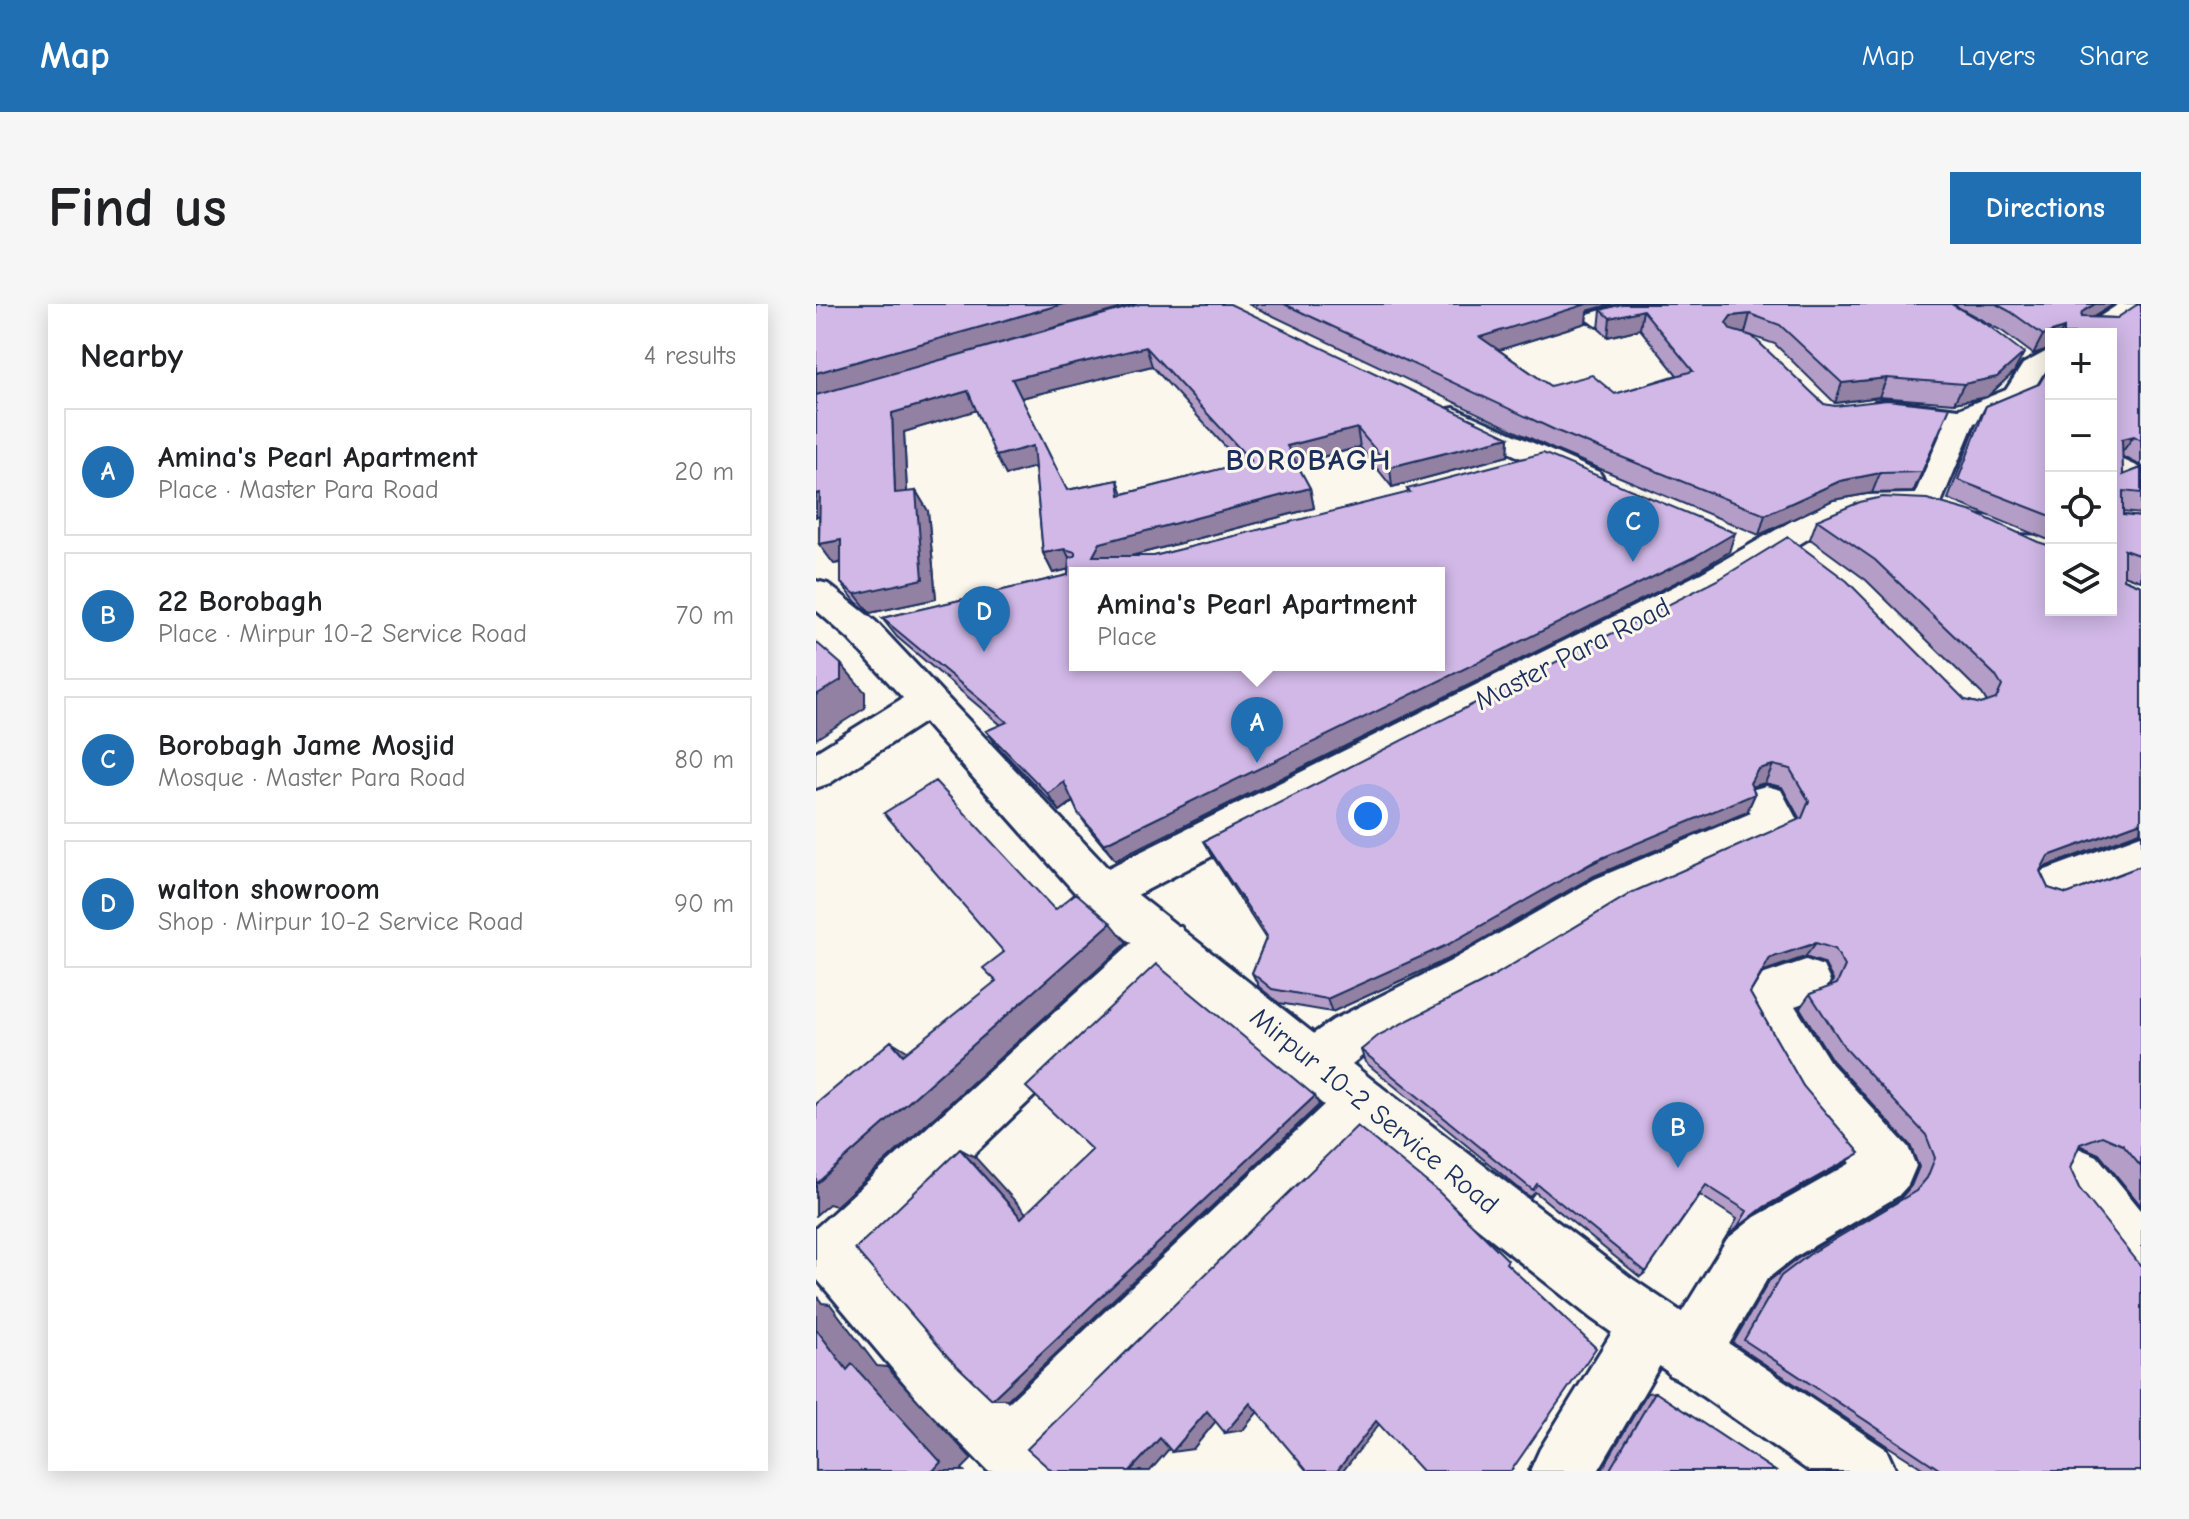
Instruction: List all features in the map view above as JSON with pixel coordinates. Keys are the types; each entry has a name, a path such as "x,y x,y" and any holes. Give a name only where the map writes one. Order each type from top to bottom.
{"street":[{"path":"1597,319 1650,304"},
{"path":"2096,328 2137,304"},
{"path":"2117,333 2128,335"},
{"path":"1853,412 1903,409 1962,418 2016,396 2032,360"},
{"path":"1426,403 1616,490"},
{"path":"1927,503 1962,418"},
{"path":"1498,472 1544,459"},
{"path":"2116,472 2119,467 2141,481"},
{"name":"Master Para Road","path":"1102,892 1713,581 1834,510 1849,506 1927,503 1984,524 2045,554"},
{"path":"1984,524 2045,523"},
{"name":"Mirpur 10-2 Service Road","path":"816,592 878,626 926,702 1102,892 1362,1104 1670,1340 1864,1471"},
{"path":"816,772 926,702"},
{"path":"1314,1063 1350,1036 1466,977 1611,892 1776,820 1766,802"},
{"path":"2048,888 2141,853"},
{"path":"1165,941 831,1252 943,1383 1021,1458 1362,1104"},
{"path":"1562,1471 1670,1340 1747,1259 1775,1237 1879,1177 1889,1166 1812,1079 1768,1005 1779,990 1806,981"},
{"path":"2078,1175 2141,1254"}],"building":[{"path":"816,304 1063,304 816,373"},
{"path":"1140,304 1230,304 1509,437 1390,467 1357,428 1287,446 1310,488 1100,543 1093,556 1154,556 1410,492 1407,489 1543,453 1735,533 1694,557 1104,844 1078,813 1064,782 1048,794 986,731 1007,722 882,618 1068,575 1069,557 1075,556 1075,552 1065,549 1043,553 1033,446 996,456 968,391 892,413 895,493 916,491 923,579 855,594 841,583 841,540 819,544 820,493 816,494 816,395","holes":["1146,347 1251,461 1120,495 1118,480 1067,490 1012,379"]},
{"path":"1284,304 1587,304 1480,337 1550,386 1592,375 1615,394 1693,371 1643,310 1610,318 1601,310 1622,304 1951,304 1989,326 2024,353 1997,377 1964,384 1887,378 1842,383 1780,325 1750,314 1731,316 1726,323 1731,330 1752,336 1824,404 1835,406 1887,400 1950,407 1922,472 1880,473 1840,481 1765,515 1557,431"},
{"path":"1996,304 2095,304 2082,312 2081,317 2117,318 2141,304 2141,440 2134,436 2122,439 2123,475 2141,468 2141,493 2123,491 2123,515 2141,517 2141,556 2124,550 2124,579 2141,586 2141,822 2048,856 2040,871 2048,888 2067,894 2141,866 2141,1167 2123,1145 2102,1136 2080,1144 2070,1168 2079,1188 2141,1266 2141,1471 1942,1471 1744,1340 1781,1276 1810,1254 1916,1191 1927,1178 1935,1158 1926,1135 1845,1048 1810,994 1837,984 1845,966 1835,949 1816,943 1770,958 1750,993 1803,1086 1860,1153 1764,1207 1737,1228 1747,1211 1706,1185 1646,1272 1537,1184 1533,1190 1529,1187 1361,1050 1379,1035 1485,981 1633,892 1802,818 1809,801 1790,769 1773,765 1758,769 1750,783 1755,794 1597,860 1447,945 1327,999 1272,989 1252,973 1267,936 1204,841 1721,578 1788,537 1847,581 1965,700 1981,704 1996,699 2002,686 1995,675 1875,560 1817,520 1860,502 1882,497 1927,499 1973,512 2045,544 2045,616 2117,616 2117,328 2045,328 2043,335"},
{"path":"2045,374 2045,514 1958,480 1986,406 2039,384"},
{"path":"816,642 841,664 841,680 816,695"},
{"path":"935,781 1055,910 1076,893 1111,923 816,1184 816,1104 891,1041 903,1055 996,981 983,968 1004,952 884,813"},
{"path":"1156,964 1315,1096 992,1399 949,1358 855,1249 960,1149 1021,1218 1092,1150 1026,1087"},
{"path":"1357,1126 1439,1192 1508,1260 1506,1263 1596,1348 1511,1471 1422,1471 1376,1421 1337,1471 1307,1471 1250,1403 1225,1433 1207,1411 1172,1452 1160,1438 1130,1471 1052,1471 1027,1449"},
{"path":"816,1329 847,1370 852,1364 941,1462 933,1471 816,1471"},
{"path":"1655,1392 1775,1471 1609,1471"}],"place":[{"name":"Borobagh Jame Mosjid","path":"1633,562"},
{"name":"walton showroom","path":"984,652"},
{"name":"Amina's Pearl Apartment","path":"1257,763"},
{"name":"22 Borobagh","path":"1678,1168"}],"district":[{"name":"BOROBAGH","path":"1309,460"}]}
